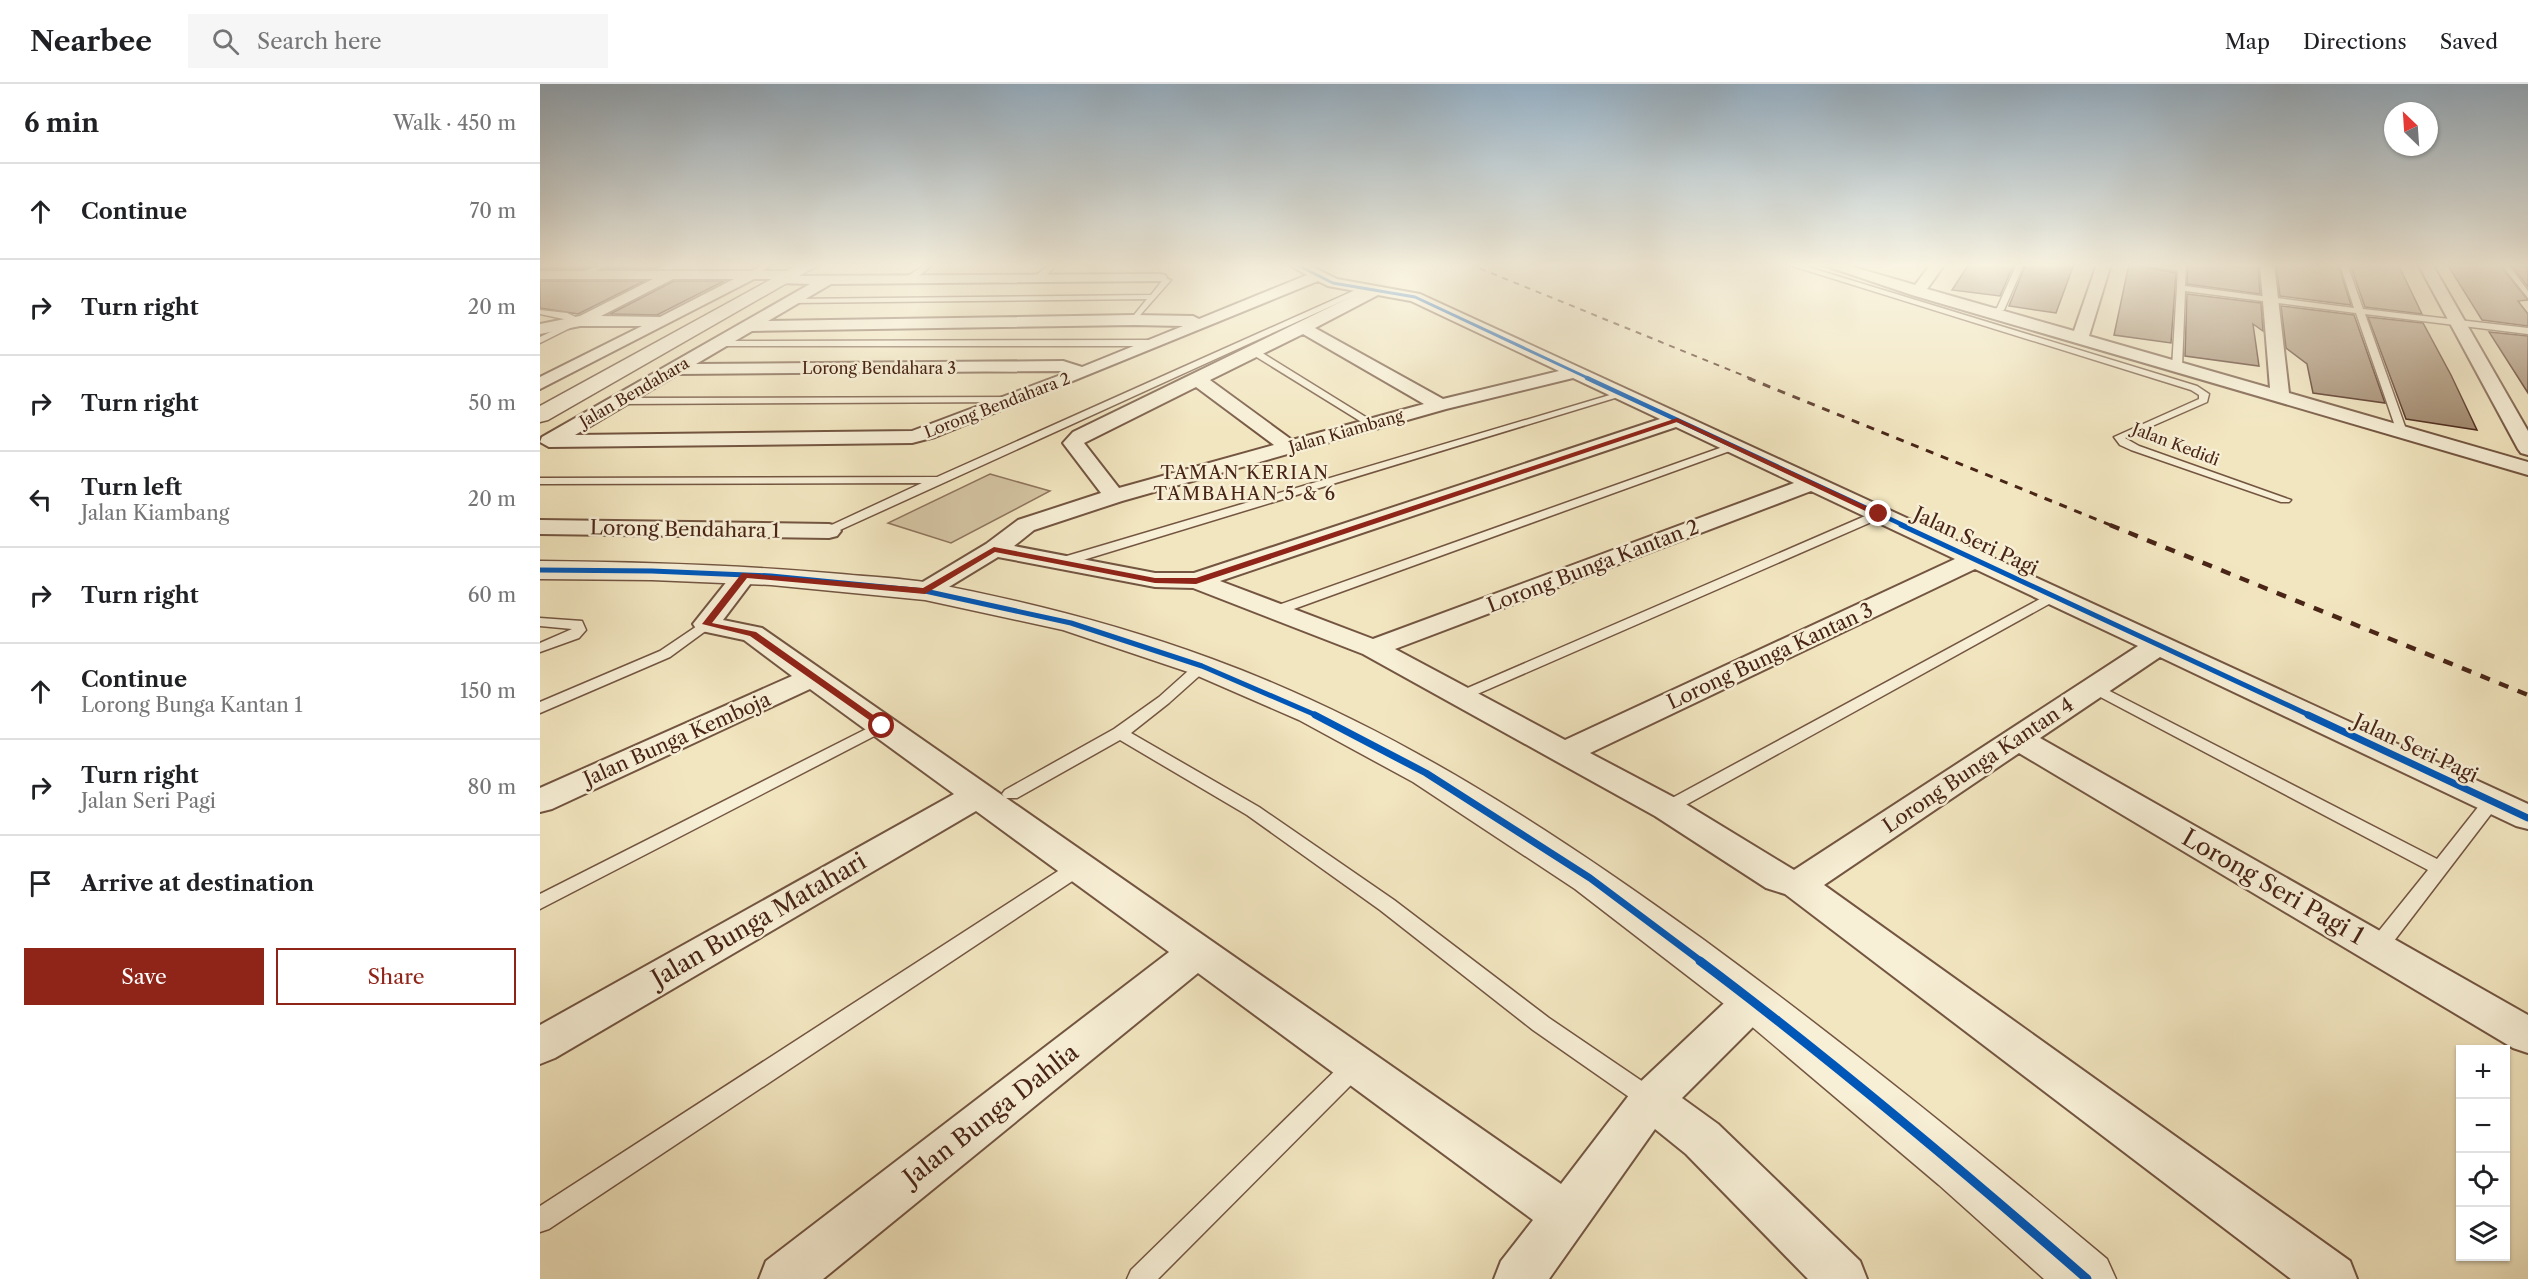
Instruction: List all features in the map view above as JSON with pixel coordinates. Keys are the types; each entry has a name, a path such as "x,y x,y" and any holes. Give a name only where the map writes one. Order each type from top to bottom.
{"street":[{"path":"540,415 712,320"},
{"name":"Jalan Bendahara","path":"545,444 759,320"},
{"path":"748,326 1134,320 1206,322"},
{"name":"Lorong Bendahara 2","path":"545,444 896,439 928,433 1211,320"},
{"path":"1114,496 1073,443 1080,436 1317,320"},
{"name":"Jalan Seri Pagi","path":"1464,320 2528,818"},
{"path":"2013,320 2528,469"},
{"path":"2080,339 2086,320"},
{"path":"2272,320 2280,397"},
{"path":"540,329 580,321 661,321"},
{"path":"540,384 661,321"},
{"path":"2457,322 2528,449"},
{"path":"1303,328 1440,405"},
{"name":"Lorong Bendahara 3","path":"673,369 1063,366 1084,372"},
{"name":"Jalan Kiambang","path":"925,591 994,549 1026,525 1114,496 1440,405 1576,372"},
{"path":"1197,379 1290,447"},
{"path":"1196,581 1677,420"},
{"name":"Lorong Bunga Kantan 2","path":"1373,648 1813,483"},
{"name":"Lorong Bendahara 1","path":"540,527 829,531"},
{"path":"994,549 1155,580 1196,581 1373,648 1565,752 1667,808 1779,879 1797,885 2332,1279"},
{"name":"Lorong Bunga Kantan 3","path":"1565,752 1976,560"},
{"path":"540,570 745,575 925,591 1071,623 1202,666 1311,713 1426,773 1590,878 1753,1001 1958,1167 2088,1279"},
{"path":"745,575 706,624 753,634 882,726 994,794 1079,867 1566,1215"},
{"name":"Lorong Bunga Kantan 4","path":"1797,885 2159,645"},
{"name":"Jalan Bunga Kemboja","path":"540,801 813,677"},
{"name":"Lorong Seri Pagi 1","path":"2018,739 2528,1036"},
{"name":"Jalan Bunga Matahari","path":"540,1046 994,794"},
{"name":"Jalan Bunga Dahlia","path":"784,1279 1197,952"},
{"path":"1519,1279 1651,1100 1753,1001"},
{"path":"1651,1100 1702,1140 1842,1279"}],"lane":[{"path":"829,531 1302,320"},
{"name":"Jalan Kedidi","path":"1971,320 2194,388 2204,394 2204,400 2119,437 2124,443 2135,448 2285,500"},
{"path":"2177,367 2179,320"},
{"path":"2362,320 2402,432"},
{"path":"2439,320 2528,330"},
{"path":"540,340 580,321"},
{"path":"717,344 1153,343"},
{"path":"1253,351 1372,424"},
{"path":"1065,561 1623,394"},
{"path":"619,401 1015,399"},
{"path":"1275,611 1734,446"},
{"path":"540,481 939,480"},
{"path":"1461,696 1879,514"},
{"path":"1667,808 2053,596"},
{"path":"540,622 577,624 579,630 574,635 540,648"},
{"path":"540,708 665,654 706,624"},
{"path":"994,794 1120,733 1164,700 1202,666"},
{"path":"2094,688 2439,868"},
{"path":"540,902 882,726"},
{"path":"1120,733 1263,817 1387,905 1541,1024 1651,1100"},
{"path":"2377,948 2492,801"},
{"path":"540,1220 1079,867"},
{"path":"1140,1279 1356,1065"}],"shaded area":[{"path":"990,474 1050,491 951,543 888,523"}],"building":[{"path":"2117,320 2173,320 2171,343 2114,335"},
{"path":"2186,320 2262,320 2263,331 2253,324 2259,366 2185,356"},
{"path":"2283,320 2356,320 2385,403 2313,393 2307,364 2286,348"},
{"path":"2369,320 2423,323 2477,430 2406,419"},
{"path":"2482,320 2528,320 2528,326"},
{"path":"2489,332 2528,336 2528,393"}],"railway":[{"path":"1606,320 1752,379"},
{"path":"1748,378 2113,526"},
{"path":"2110,525 2528,695"}],"cycle path":[{"path":"1464,320 2528,818"},
{"path":"540,570 652,571 771,576 925,591 1071,623 1202,666 1311,713 1426,773 1590,878 1753,1001 1958,1167 2087,1279"}],"district":[{"name":"TAMAN KERIAN TAMBAHAN 5 & 6","path":"1245,483"}],"route":[{"path":"882,726 753,634 706,624 745,575 925,591 994,549 1155,580 1196,581 1677,420 1879,514"}]}
